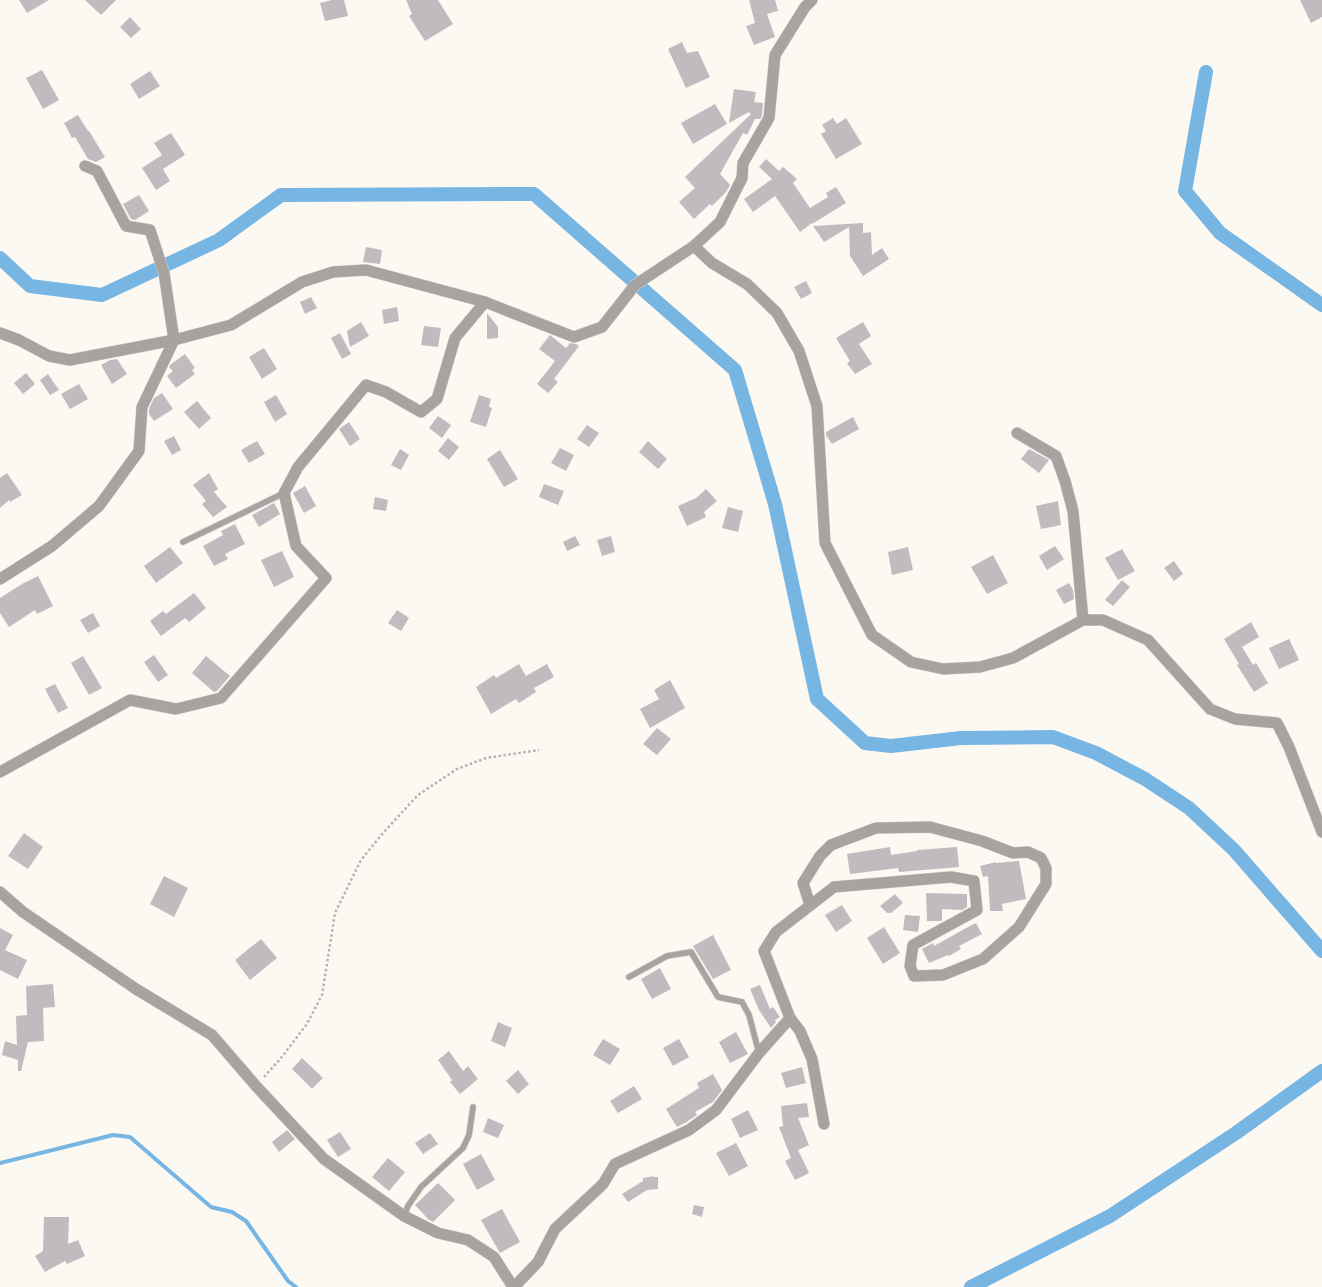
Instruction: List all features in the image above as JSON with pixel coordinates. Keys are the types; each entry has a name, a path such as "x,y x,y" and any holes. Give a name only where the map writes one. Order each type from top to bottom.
{"street":[{"path":"0,333 19,340 48,356 70,360 174,340 232,325 302,282 333,272 366,270 485,302 574,337 602,327 635,285 694,246 720,222 742,178 743,163 769,118 775,55 805,6 812,0"},
{"path":"0,579 52,546 99,506 139,451 142,407 174,340 164,273 150,230 126,226 97,172 85,166"},
{"path":"694,246 712,263 747,284 777,313 799,350 817,406 825,543 872,634 911,662 943,669 980,666 1013,658 1083,620 1103,620 1148,640 1210,709 1235,719 1277,723 1289,747 1322,832"},
{"path":"0,772 130,700 176,709 221,698 326,578 296,546 284,493 298,467 366,385 386,392 421,412 437,398 455,338 485,302"},
{"path":"1017,433 1056,456 1065,481 1073,511 1083,620"},
{"path":"810,906 803,883 820,856 831,845 876,828 930,827 982,841 1013,854 1028,852 1041,858 1046,868 1046,884 1020,927 983,959 942,975 914,976 910,966 913,945 976,910 974,882 951,876 834,887 810,906 776,932 764,951 790,1018 800,1031 812,1059 824,1124"},
{"path":"0,892 23,912 136,989 212,1035 256,1086 324,1159 404,1216 438,1233 468,1240 494,1258 513,1287 538,1262 555,1229 603,1184 615,1164 689,1130 716,1110 759,1053 790,1018"}],"lane":[{"path":"183,542 284,493"},
{"path":"629,977 667,956 691,952 718,997 742,1002 749,1015 759,1053"},
{"path":"404,1216 408,1206 421,1187 463,1148 470,1136 473,1107"}],"path":[{"path":"256,1086 281,1058 307,1024 322,995 335,913 361,860 383,833 418,795 457,769 486,758 539,750"}],"building":[{"path":"19,0 49,0 27,13"},
{"path":"85,0 116,0 101,15"},
{"path":"344,0 348,16 325,21 320,3"},
{"path":"406,0 438,0 453,24 425,41 409,16 412,14"},
{"path":"749,0 775,0 778,11 767,14 775,37 754,45 746,26 755,23"},
{"path":"1300,0 1322,0 1322,17 1311,23"},
{"path":"130,17 141,29 131,38 120,27"},
{"path":"682,42 687,53 698,51 710,77 686,88 668,49"},
{"path":"42,70 59,100 43,109 26,78"},
{"path":"150,71 160,86 139,99 130,84"},
{"path":"734,89 756,92 754,102 763,103 762,116 760,119 755,119 747,135 743,133 720,174 730,185 726,192 712,206 710,204 694,219 679,202 695,188 685,177 751,114 749,112 729,123"},
{"path":"715,104 727,124 693,144 681,123"},
{"path":"78,115 105,157 96,162 88,159 75,137 72,138 64,123"},
{"path":"833,118 837,124 846,118 862,144 836,159 821,134 826,131 822,125"},
{"path":"171,133 185,155 163,169 170,181 156,190 142,168 162,155 154,143"},
{"path":"766,159 779,171 783,167 797,179 793,183 810,208 828,197 826,193 836,187 846,203 800,232 775,196 753,212 744,199 772,179 759,167"},
{"path":"139,195 149,211 135,220 131,219 123,204"},
{"path":"863,223 863,233 871,232 872,255 882,248 889,259 863,276 850,256 849,227 824,242 813,226"},
{"path":"366,247 382,250 380,264 363,262"},
{"path":"806,281 812,293 801,299 794,287"},
{"path":"311,297 317,308 305,314 300,302"},
{"path":"397,307 399,321 384,324 382,310"},
{"path":"487,313 498,327 498,338 487,339"},
{"path":"361,322 369,336 350,347 347,331"},
{"path":"863,322 871,336 859,344 872,364 855,374 847,363 850,361 836,338"},
{"path":"424,326 441,328 438,347 421,345"},
{"path":"340,333 351,354 342,359 331,338"},
{"path":"550,335 566,348 570,343 579,346 554,379 558,382 548,393 537,384 555,361 539,349"},
{"path":"264,348 277,369 262,379 249,357"},
{"path":"185,354 195,368 192,370 195,374 176,388 167,376 173,371 169,367"},
{"path":"117,359 127,374 112,384 101,365 110,360"},
{"path":"26,373 35,384 23,394 14,383"},
{"path":"48,374 59,390 50,395 40,380"},
{"path":"79,384 88,399 70,409 61,394"},
{"path":"162,393 173,409 154,421 149,414 149,409 154,398"},
{"path":"276,395 287,414 275,422 264,402"},
{"path":"479,395 491,399 489,407 492,408 486,427 470,422"},
{"path":"197,401 211,418 199,429 184,412"},
{"path":"438,416 451,425 442,438 429,428"},
{"path":"853,417 859,429 832,444 826,432"},
{"path":"349,422 360,439 350,446 339,429"},
{"path":"587,425 599,433 589,447 577,439"},
{"path":"174,436 181,450 172,455 164,441"},
{"path":"448,438 459,447 449,460 438,451"},
{"path":"257,441 265,454 249,463 241,450"},
{"path":"648,441 667,459 658,469 639,452"},
{"path":"560,448 574,455 566,471 551,463"},
{"path":"400,449 409,455 401,470 391,465"},
{"path":"1029,449 1049,460 1039,473 1021,459"},
{"path":"500,450 518,479 504,487 487,459"},
{"path":"7,473 22,495 10,502 9,500 0,508 0,478"},
{"path":"209,473 218,489 214,492 227,507 213,517 202,504 206,501 193,485"},
{"path":"544,484 564,491 558,505 539,497"},
{"path":"305,486 316,506 304,513 293,493"},
{"path":"706,489 717,501 704,512 706,517 687,526 678,506 696,498"},
{"path":"375,497 388,500 386,511 373,509"},
{"path":"1058,501 1061,525 1041,529 1036,506"},
{"path":"274,503 280,514 259,527 252,515"},
{"path":"728,507 743,511 738,532 722,528"},
{"path":"235,524 245,544 225,554 228,559 214,566 203,546 223,535 221,531"},
{"path":"575,536 580,545 567,551 563,542"},
{"path":"611,536 615,552 602,556 597,540"},
{"path":"1055,546 1064,559 1047,570 1039,556"},
{"path":"170,547 183,563 156,583 144,566"},
{"path":"908,547 913,570 892,575 888,552"},
{"path":"1122,549 1135,571 1118,580 1105,558"},
{"path":"282,551 294,577 274,587 261,560"},
{"path":"993,555 1008,583 987,594 971,567"},
{"path":"1174,561 1183,574 1174,581 1164,568"},
{"path":"38,576 53,606 37,614 35,610 9,627 0,613 0,598"},
{"path":"1122,580 1130,587 1113,606 1105,600"},
{"path":"1069,583 1073,590 1074,599 1064,604 1056,590"},
{"path":"194,593 206,608 189,622 185,618 161,636 150,621 163,611 166,614"},
{"path":"397,610 409,618 401,631 388,623"},
{"path":"93,613 100,626 88,633 80,620"},
{"path":"1251,622 1259,637 1242,647 1253,665 1256,663 1268,683 1254,692 1224,639"},
{"path":"1289,639 1299,660 1279,669 1269,648"},
{"path":"154,655 168,675 158,682 144,662"},
{"path":"83,656 102,688 89,695 71,663"},
{"path":"206,656 230,676 214,692 192,673"},
{"path":"519,664 526,676 547,664 554,677 534,688 536,692 519,703 516,699 491,714 476,687 494,675 496,678"},
{"path":"670,680 685,708 650,728 640,709 659,699 654,690"},
{"path":"55,684 68,708 58,713 45,689"},
{"path":"657,728 671,739 657,755 643,744"},
{"path":"24,833 43,847 28,869 8,856"},
{"path":"890,847 891,855 917,850 957,847 959,867 899,872 898,868 850,874 847,854"},
{"path":"1019,861 1026,899 1002,904 1003,911 990,911 988,876 983,877 980,866 996,862"},
{"path":"164,876 188,888 174,917 150,904"},
{"path":"926,893 967,894 967,907 962,910 942,909 942,921 927,921"},
{"path":"895,894 903,903 891,913 887,913 880,906"},
{"path":"842,905 852,921 836,932 825,915"},
{"path":"905,915 920,916 918,932 903,930"},
{"path":"976,923 982,934 959,946 961,949 949,956 929,963 922,949 933,943 934,946"},
{"path":"884,927 900,953 883,964 867,938"},
{"path":"0,928 13,935 5,950 27,960 18,979 0,970"},
{"path":"713,935 731,970 713,979 693,946"},
{"path":"261,939 277,958 250,980 235,960"},
{"path":"660,968 671,989 652,999 641,979"},
{"path":"53,984 55,1007 43,1008 44,1041 28,1042 21,1071 18,1071 18,1060 2,1055 5,1041 17,1045 16,1016 27,1015 26,986"},
{"path":"760,985 770,1009 773,1007 780,1017 775,1020 776,1022 771,1028 759,1010 750,989"},
{"path":"498,1022 512,1028 505,1047 491,1041"},
{"path":"736,1032 748,1054 730,1063 719,1042"},
{"path":"603,1039 620,1049 610,1065 593,1055"},
{"path":"679,1039 689,1057 673,1066 663,1048"},
{"path":"449,1051 463,1071 468,1066 478,1079 460,1094 450,1082 452,1080 438,1060"},
{"path":"302,1058 323,1078 312,1089 292,1069"},
{"path":"802,1067 806,1083 786,1088 781,1073"},
{"path":"518,1070 529,1084 518,1094 506,1081"},
{"path":"713,1074 722,1090 713,1102 695,1112 697,1115 677,1127 666,1109 699,1088 697,1083"},
{"path":"634,1086 642,1099 618,1113 610,1101"},
{"path":"807,1103 809,1117 798,1118 809,1145 798,1150 809,1173 795,1180 785,1161 791,1158 779,1127 783,1126 781,1106"},
{"path":"748,1110 758,1130 740,1138 731,1119"},
{"path":"488,1118 504,1125 498,1138 483,1132"},
{"path":"287,1130 295,1139 279,1152 272,1142"},
{"path":"340,1132 351,1149 338,1157 327,1140"},
{"path":"430,1133 438,1144 423,1154 415,1143"},
{"path":"736,1143 748,1166 729,1176 716,1153"},
{"path":"481,1154 495,1180 477,1190 463,1164"},
{"path":"388,1158 405,1172 389,1191 372,1177"},
{"path":"658,1177 658,1189 647,1190 628,1202 622,1194 643,1181 643,1178"},
{"path":"438,1183 455,1200 433,1222 415,1205"},
{"path":"694,1205 704,1207 702,1217 692,1214"},
{"path":"502,1209 520,1242 500,1253 481,1220"},
{"path":"44,1217 69,1217 68,1244 78,1240 85,1256 67,1264 65,1261 45,1272 35,1256 43,1251"}],"waterway":[{"path":"1206,72 1185,191 1220,233 1322,305"},
{"path":"0,258 30,286 102,295 219,240 281,195 534,194 735,370 775,504 817,699 865,743 891,746 961,738 1053,737 1096,753 1145,779 1189,808 1234,850 1322,951"},
{"path":"971,1287 1110,1216 1236,1133 1322,1071"},
{"path":"0,1163 113,1135 130,1137 211,1207 232,1212 246,1221 288,1281 296,1287"}]}
